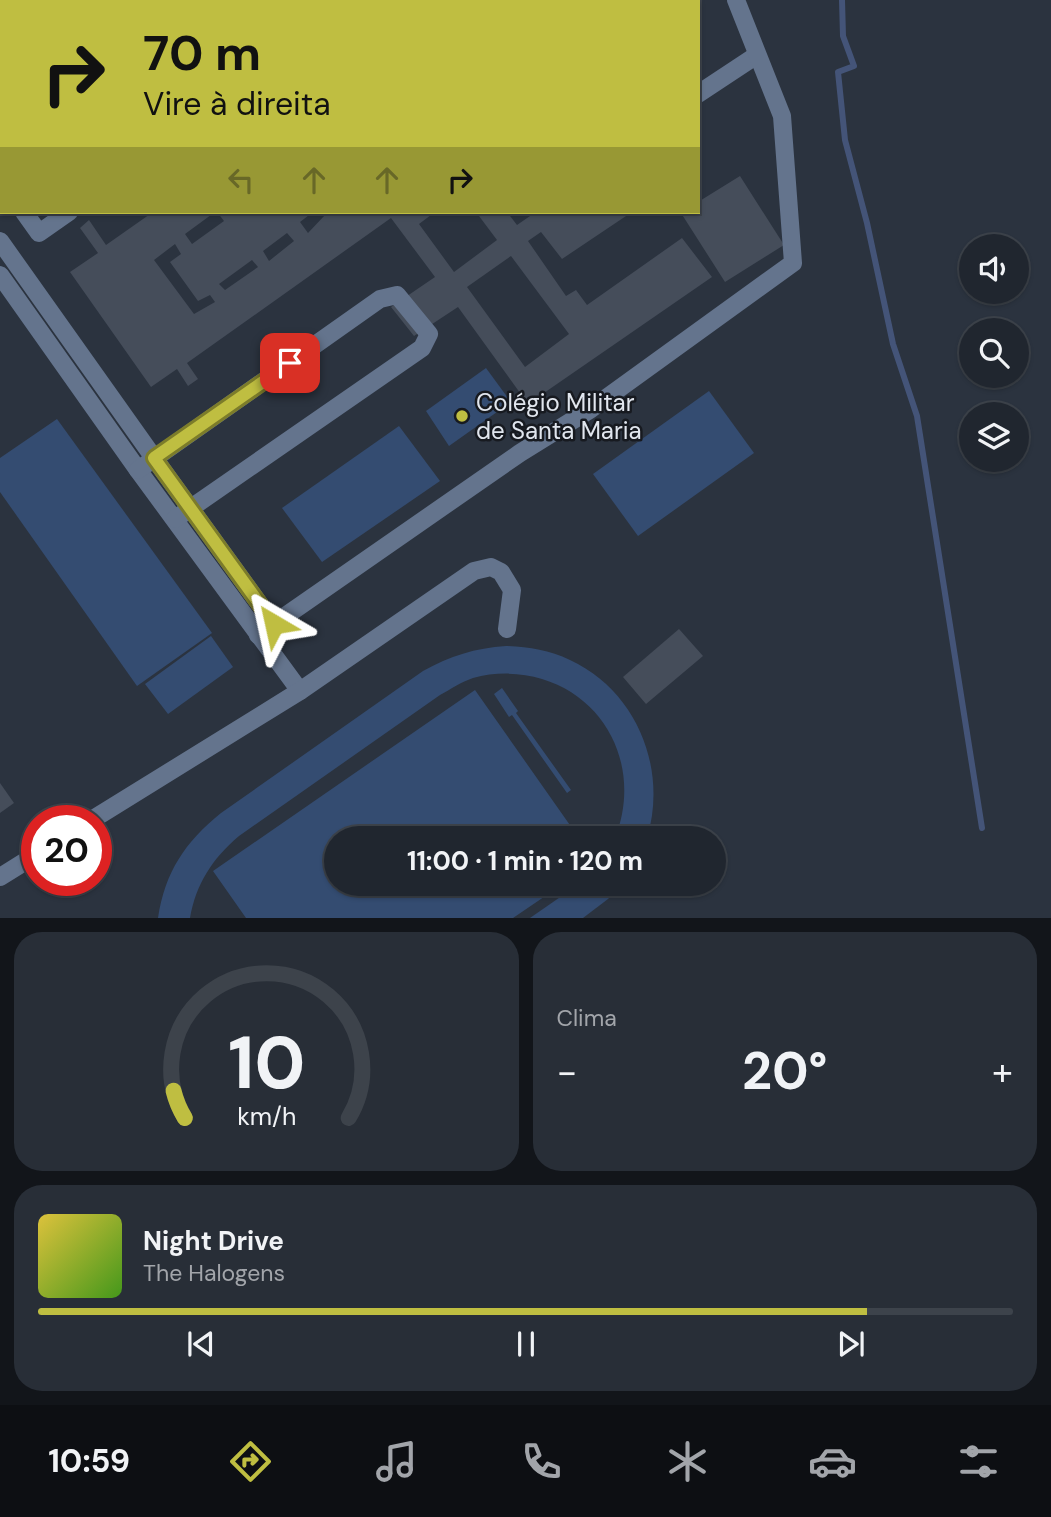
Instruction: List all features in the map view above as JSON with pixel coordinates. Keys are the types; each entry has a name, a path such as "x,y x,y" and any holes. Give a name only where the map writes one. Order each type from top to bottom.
{"lane":[{"path":"258,635 520,453 591,409 793,263 782,116 736,0"},
{"path":"700,93 757,55"},
{"path":"25,214 39,233 66,214"},
{"path":"0,241 274,624"},
{"path":"0,275 174,520 300,691"},
{"path":"138,470 380,299 397,295 429,334 422,348 174,520"},
{"path":"112,807 300,691 474,570 491,567 501,572 512,590 508,629"},
{"path":"0,877 21,864"}],"shaded area":[{"path":"486,368 511,402 449,446 426,411"},
{"path":"709,391 754,453 638,536 593,474"},
{"path":"57,419 212,633 137,686 0,492 0,458"},
{"path":"399,426 440,481 322,562 282,508"},
{"path":"211,636 233,667 168,714 145,684"},
{"path":"522,647 554,654 593,674 613,691 642,735 650,760 653,785 649,826 618,826 624,789 622,765 614,742 602,721 586,704 566,689 542,679 508,674 481,676 440,695 239,836 213,863 201,883 190,918 158,918 166,886 179,859 197,835 221,813 423,671 443,661 484,649"},
{"path":"502,688 518,711 516,713 571,790 567,793 494,694"},
{"path":"475,690 571,826 324,826 324,896 545,896 513,918 246,918 213,871"},
{"path":"562,896 611,896 583,918 530,918"}],"building":[{"path":"740,176 784,245 725,282 682,214 700,214 700,201"},
{"path":"150,214 212,214 185,234 192,244 224,221 219,214 310,214 300,222 308,233 324,214 432,214 419,224 454,272 497,240 478,214 509,214 517,225 530,216 528,214 629,214 562,259 541,232 528,241 566,296 576,290 587,305 682,238 712,277 528,404 458,307 414,336 391,307 435,277 391,218 187,363 198,379 188,386 177,369 151,387 70,272 98,253 80,228 89,220 106,245","holes":["287,233 294,241 269,261 263,251","175,244 181,254 170,262 198,301 210,295 215,302 194,314 154,260","511,256 569,334 525,367 467,287","252,260 258,267 225,290 219,284"]},
{"path":"679,629 703,656 646,704 623,677"},
{"path":"0,783 14,803 0,813"}],"waterway":[{"path":"842,0 843,36 854,66 838,72 845,140 867,223 893,344 917,416 982,828"}],"place":[{"name":"Colégio Militar de Santa Maria","path":"462,416"}],"route":[{"path":"274,624 154,458 290,363"}]}
